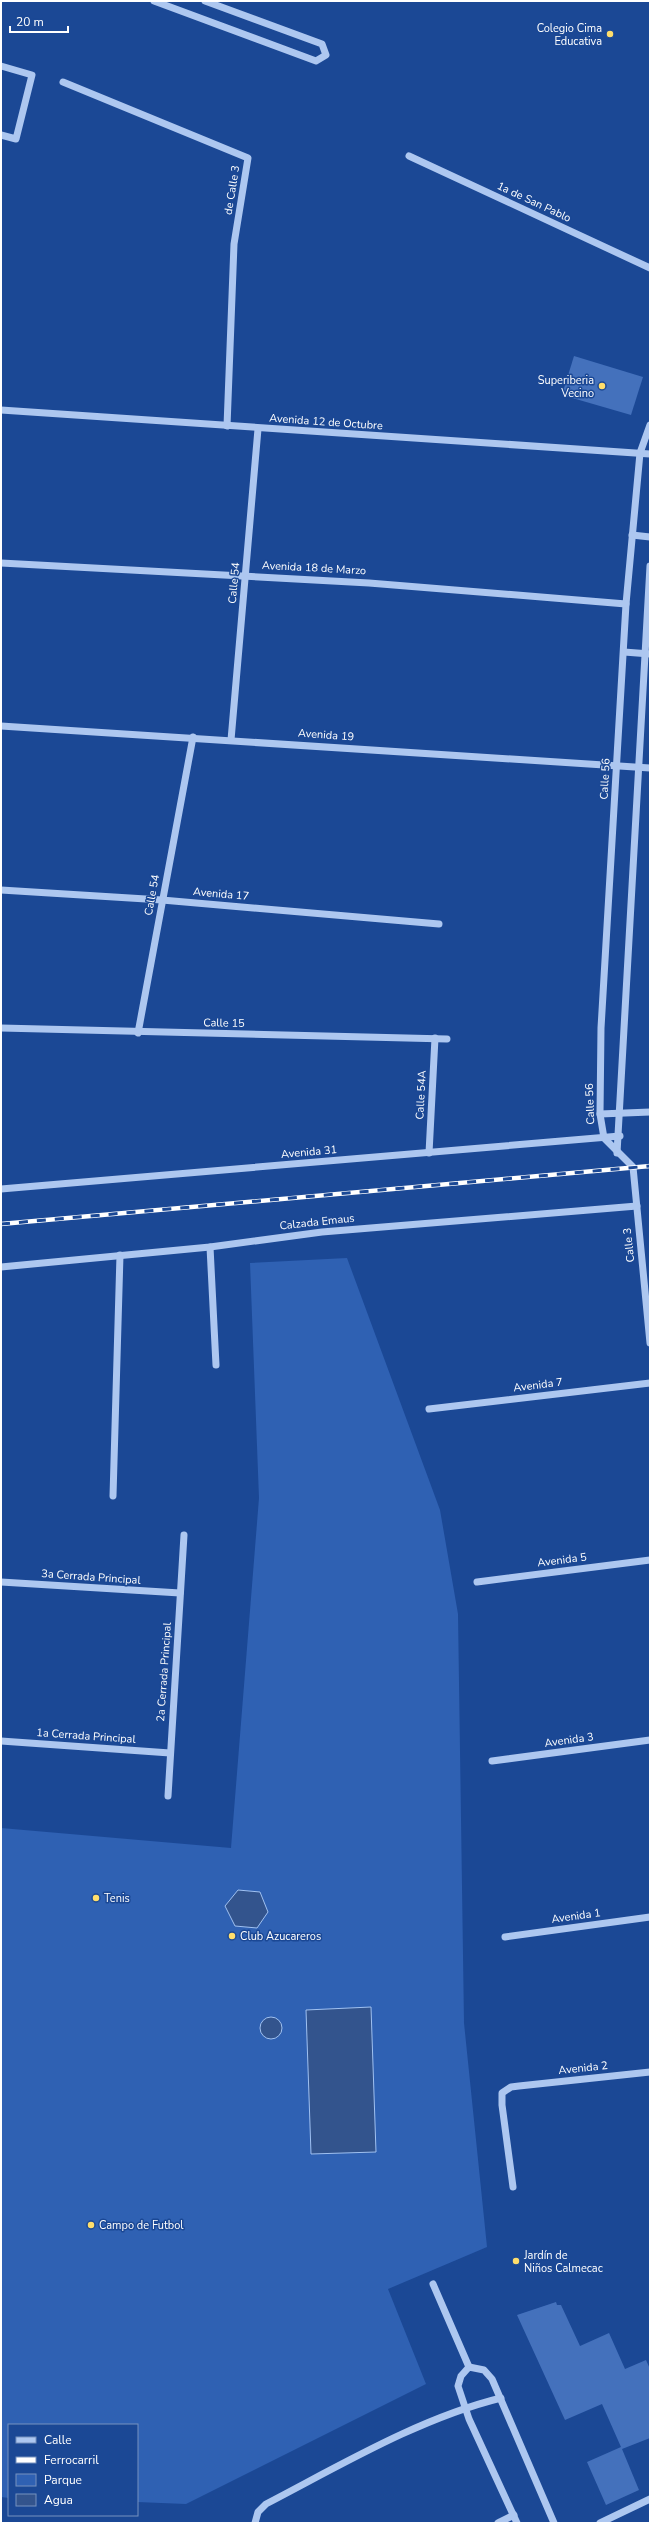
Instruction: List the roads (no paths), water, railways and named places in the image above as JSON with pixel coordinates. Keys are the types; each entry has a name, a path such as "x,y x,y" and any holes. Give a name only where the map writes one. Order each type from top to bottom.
{"street":[{"path":"154,1 316,61 326,55 322,44 205,1"},
{"path":"1,66 32,75 16,139 1,135"},
{"name":"de Calle 3","path":"63,82 248,158 234,244 227,426"},
{"name":"1a de San Pablo","path":"410,156 650,268"},
{"name":"Avenida 12 de Octubre","path":"1,410 258,429 650,454"},
{"name":"Calle 56","path":"604,1138 600,1114 600,1028 626,604 640,453 650,425"},
{"name":"Calle 54","path":"231,740 258,429"},
{"path":"632,535 650,537"},
{"name":"Avenida 18 de Marzo","path":"1,563 246,575 369,583 626,604"},
{"path":"617,1153 620,1136 639,767 648,654 650,566"},
{"path":"624,652 648,654"},
{"name":"Avenida 19","path":"1,726 193,737 650,768"},
{"name":"Calle 54","path":"138,1033 193,737"},
{"name":"Avenida 17","path":"1,890 162,900 440,924"},
{"name":"Calle 15","path":"1,1028 138,1033 448,1039"},
{"name":"Calle 54A","path":"429,1153 435,1038"},
{"path":"600,1114 650,1112"},
{"name":"Avenida 31","path":"1,1189 620,1136"},
{"name":"Calle 3","path":"604,1138 617,1153 633,1167 650,1343"},
{"name":"Calzada Emaus","path":"1,1267 210,1247 322,1232 637,1206"},
{"path":"210,1247 216,1365"},
{"path":"113,1496 120,1255"},
{"name":"Avenida 7","path":"429,1409 650,1383"},
{"name":"2a Cerrada Principal","path":"168,1796 184,1535"},
{"name":"Avenida 5","path":"477,1582 650,1560"},
{"name":"3a Cerrada Principal","path":"1,1582 180,1593"},
{"name":"Avenida 3","path":"492,1761 650,1740"},
{"name":"1a Cerrada Principal","path":"1,1741 170,1753"},
{"name":"Avenida 1","path":"504,1937 650,1917"},
{"name":"Avenida 2","path":"514,2187 501,2098 505,2089 519,2086 650,2072"},
{"path":"433,2284 469,2367"},
{"path":"469,2367 484,2370 492,2379 554,2523"},
{"path":"469,2367 461,2376 458,2386 464,2407 517,2523"},
{"path":"255,2523 258,2512 266,2504 362,2455 464,2407 501,2398"},
{"path":"600,2523 650,2499"},
{"path":"498,2523 514,2515"}],"water":[{"path":"238,1890 260,1892 268,1912 257,1928 235,1926 225,1906"},
{"path":"371,2007 376,2152 311,2154 306,2010"},
{"path":"271,2017 279,2020 282,2028 279,2036 271,2039 263,2036 260,2028 263,2020"}],"railway":[{"path":"1,1224 650,1166"}],"place":[{"name":"Colegio Cima Educativa","path":"610,34"},
{"name":"Superiberia Vecino","path":"602,386"},
{"name":"Tenis","path":"96,1898"},
{"name":"Club Azucareros","path":"232,1936"},
{"name":"Campo de Futbol","path":"91,2225"},
{"name":"Jardín de Niños Calmecac","path":"516,2261"}]}
